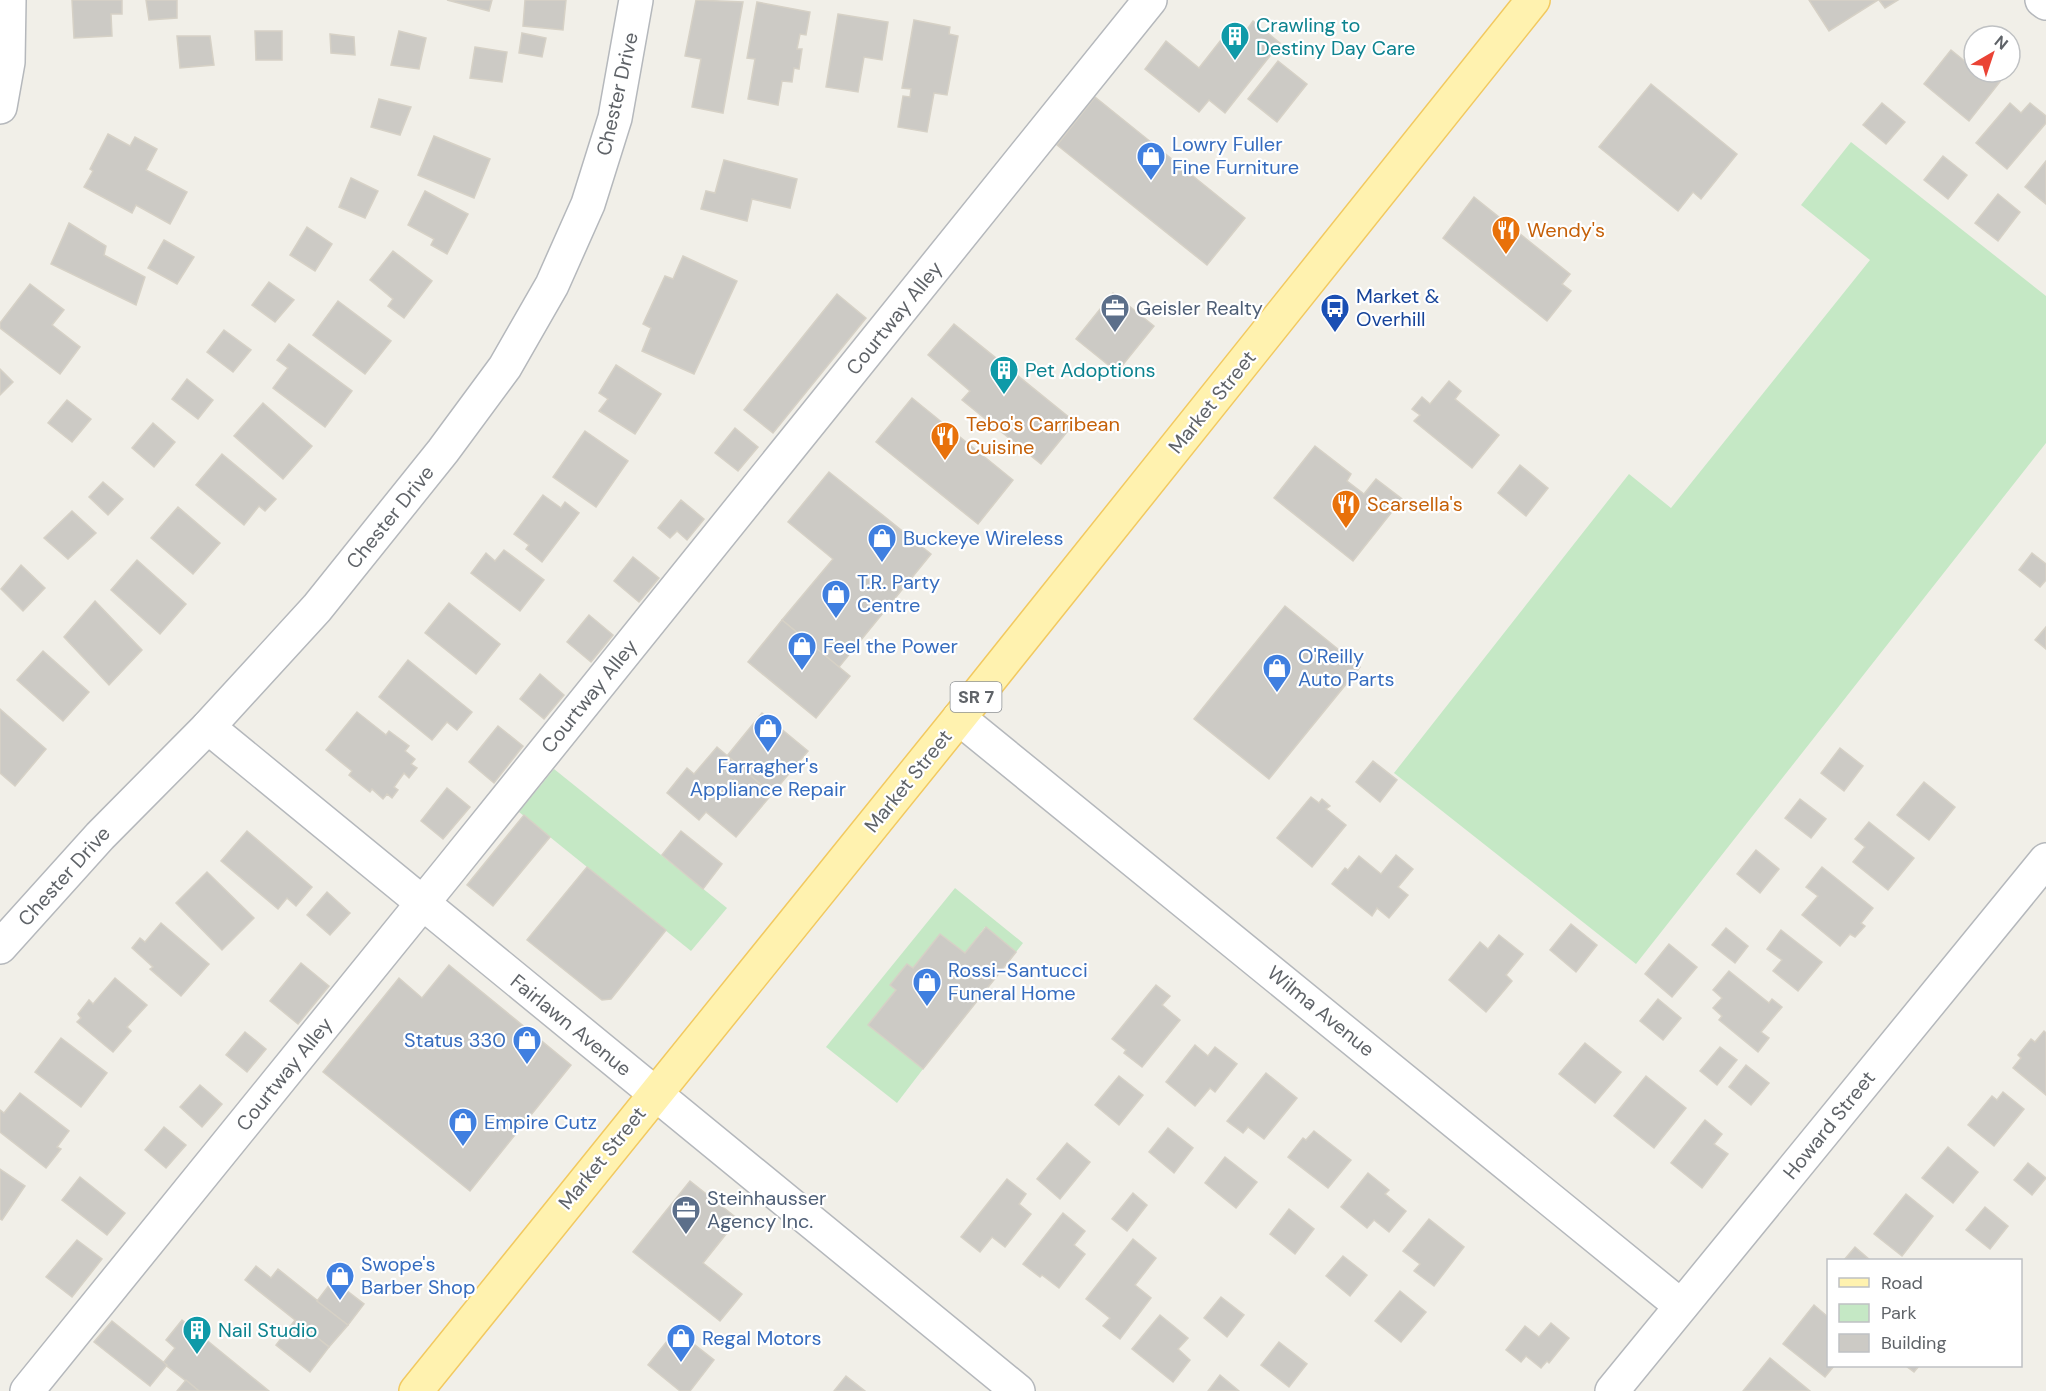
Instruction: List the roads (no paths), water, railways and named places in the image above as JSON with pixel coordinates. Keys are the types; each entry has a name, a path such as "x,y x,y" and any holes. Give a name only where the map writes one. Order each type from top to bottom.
{"main road":[{"name":"Market Street","path":"416,1391 654,1093 959,718 1533,0"}],"street":[{"path":"0,107 8,62 9,0"},
{"name":"Chester Drive","path":"0,947 100,836 208,727 317,608 444,451 505,367 552,285 588,204 615,118 636,0"},
{"name":"Courtway Alley","path":"27,1391 1150,0"},
{"path":"2042,0 2046,3"},
{"name":"Wilma Avenue","path":"959,718 1681,1306"},
{"name":"Fairlawn Avenue","path":"208,727 1018,1391"},
{"name":"Howard Street","path":"1612,1391 2046,860"}],"place":[{"name":"Crawling to Destiny Day Care","path":"1235,62"},
{"name":"Lowry Fuller Fine Furniture","path":"1151,182"},
{"name":"Wendy's","path":"1506,256"},
{"name":"Geisler Realty","path":"1115,334"},
{"name":"Market & Overhill","path":"1335,334"},
{"name":"Pet Adoptions","path":"1004,396"},
{"name":"Tebo's Carribean Cuisine","path":"945,462"},
{"name":"Scarsella's","path":"1346,530"},
{"name":"Buckeye Wireless","path":"882,564"},
{"name":"T.R. Party Centre","path":"836,620"},
{"name":"Feel the Power","path":"802,672"},
{"name":"O'Reilly Auto Parts","path":"1277,694"},
{"name":"Farragher's Appliance Repair","path":"768,754"},
{"name":"Rossi-Santucci Funeral Home","path":"927,1008"},
{"name":"Status 330","path":"527,1066"},
{"name":"Empire Cutz","path":"463,1148"},
{"name":"Steinhausser Agency Inc.","path":"686,1236"},
{"name":"Swope's Barber Shop","path":"340,1302"},
{"name":"Nail Studio","path":"197,1356"},
{"name":"Regal Motors","path":"681,1364"}]}
